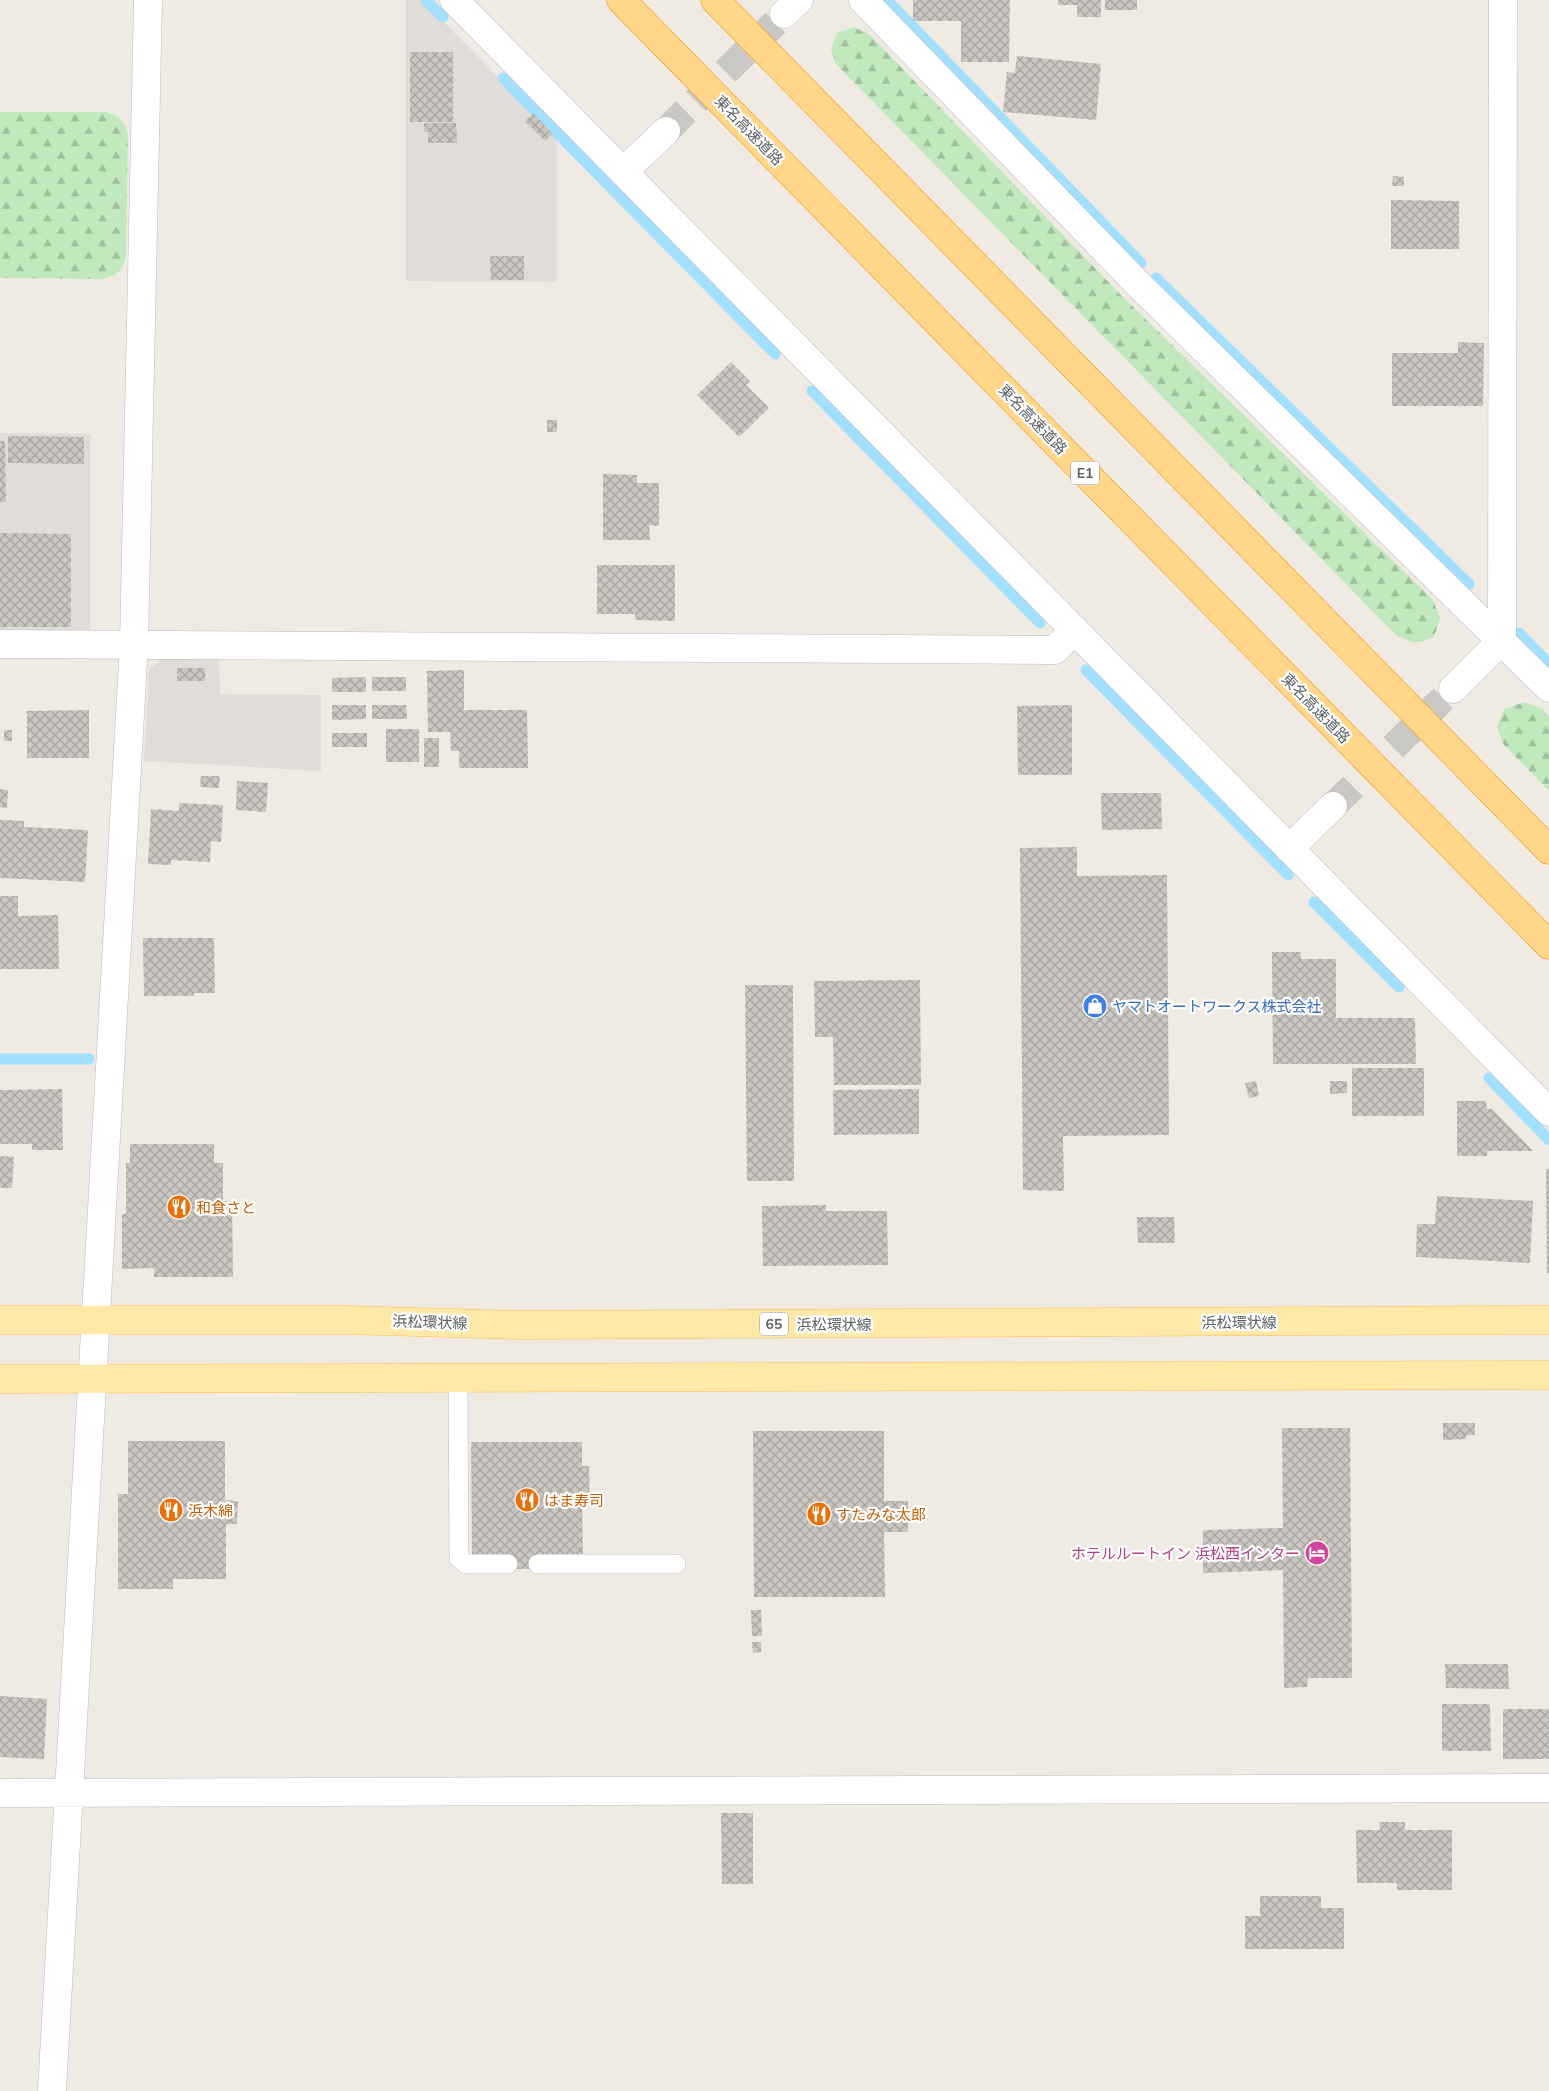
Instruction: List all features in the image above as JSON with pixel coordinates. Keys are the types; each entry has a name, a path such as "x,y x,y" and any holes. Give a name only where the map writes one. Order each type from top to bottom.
{"highway":[{"name":"東名高速道路","path":"622,0 1549,945"},
{"path":"715,0 1549,850"}],"main road":[{"name":"浜松環状線","path":"0,1320 347,1320 521,1325 1549,1320"},
{"path":"0,1379 1549,1375"}],"street":[{"path":"52,2091 94,1379 134,644 148,0"},
{"path":"454,0 1549,1112"},
{"path":"863,0 1136,282 1549,688"},
{"path":"1453,689 1502,640 1503,0"},
{"path":"623,172 666,131"},
{"path":"0,644 1055,650 1074,630"},
{"path":"1290,849 1333,806"},
{"path":"0,1793 1549,1788"}],"lane":[{"path":"458,1378 460,1558 466,1564 508,1564"},
{"path":"538,1564 676,1564"}],"shaded area":[{"path":"406,0 422,0 557,137 557,282 406,281"},
{"path":"0,433 90,434 90,630 0,630"},
{"path":"161,659 219,659 220,694 321,695 321,771 144,761 149,670"}],"green space":[{"path":"854,27 869,34 1122,296 1433,600 1440,618 1434,637 1415,643 1397,636 836,64 831,49 837,33"},
{"path":"0,112 106,112 115,115 123,122 128,134 126,256 121,269 116,274 103,279 0,278"},
{"path":"1524,702 1542,709 1549,716 1549,791 1503,744 1497,727 1504,709"}],"building":[{"path":"913,0 1010,0 1009,62 961,62 961,21 913,21"},
{"path":"1058,0 1101,0 1101,17 1077,17 1077,5 1058,5"},
{"path":"1105,0 1137,0 1137,10 1105,10"},
{"path":"410,52 453,52 453,122 410,122"},
{"path":"1017,56 1101,64 1096,120 1003,112 1007,72 1015,73"},
{"path":"533,113 553,134 545,141 525,121"},
{"path":"424,123 456,123 457,143 428,143 428,132 424,132"},
{"path":"1393,176 1404,177 1404,186 1392,186"},
{"path":"1391,200 1459,201 1459,249 1391,249"},
{"path":"490,256 524,256 524,280 491,280"},
{"path":"1458,342 1484,343 1483,406 1392,406 1392,353 1458,353"},
{"path":"731,362 750,381 746,385 769,408 739,437 697,395"},
{"path":"547,420 557,420 557,432 547,432"},
{"path":"8,436 84,437 84,464 8,463"},
{"path":"0,441 5,441 6,502 0,502"},
{"path":"603,474 637,475 637,483 659,483 659,526 649,525 650,540 603,540"},
{"path":"0,533 71,534 71,627 0,627"},
{"path":"597,565 675,565 675,621 636,620 635,614 597,614"},
{"path":"177,668 205,668 205,681 177,681"},
{"path":"464,670 464,710 527,710 528,768 459,768 459,751 451,751 450,732 428,732 427,671"},
{"path":"366,677 366,692 332,692 332,678"},
{"path":"372,677 406,677 406,691 372,691"},
{"path":"332,705 366,705 366,719 332,720"},
{"path":"372,705 406,705 407,719 372,719"},
{"path":"1072,705 1072,775 1018,775 1017,706"},
{"path":"89,710 89,758 27,758 27,711"},
{"path":"386,729 419,729 419,762 386,762"},
{"path":"4,730 12,730 12,741 4,741"},
{"path":"332,733 367,733 367,747 332,747"},
{"path":"424,738 439,738 439,767 424,767"},
{"path":"201,776 220,776 219,788 200,787"},
{"path":"237,781 268,783 266,812 236,810"},
{"path":"0,789 8,790 7,808 0,807"},
{"path":"1101,793 1161,793 1162,829 1102,830"},
{"path":"179,803 223,805 221,842 211,841 210,862 171,860 171,865 148,864 151,809 179,811"},
{"path":"0,820 24,821 24,827 88,830 85,882 0,878"},
{"path":"1077,847 1077,876 1167,875 1169,1135 1063,1136 1064,1191 1023,1190 1020,848"},
{"path":"0,896 18,896 18,916 58,915 59,969 0,969"},
{"path":"143,938 214,938 215,993 194,993 194,996 144,996"},
{"path":"1272,952 1301,952 1301,959 1336,959 1336,1018 1415,1018 1416,1064 1273,1064"},
{"path":"920,980 921,1085 834,1085 833,1037 815,1037 814,981"},
{"path":"745,985 793,985 794,1181 747,1181"},
{"path":"1352,1068 1424,1068 1424,1116 1352,1116"},
{"path":"1256,1081 1259,1096 1249,1098 1245,1083"},
{"path":"1330,1081 1347,1081 1347,1093 1330,1094"},
{"path":"62,1089 63,1150 32,1150 32,1144 0,1144 0,1090"},
{"path":"919,1089 919,1134 834,1135 833,1090"},
{"path":"1457,1101 1486,1101 1487,1109 1492,1109 1533,1151 1487,1151 1487,1156 1457,1156"},
{"name":"和食さと","path":"130,1144 214,1144 214,1163 223,1163 223,1201 232,1201 233,1277 154,1277 154,1268 122,1269 122,1214 126,1214 126,1163 130,1163"},
{"path":"0,1156 14,1157 12,1188 0,1188"},
{"path":"1546,1169 1549,1169 1549,1273 1547,1273"},
{"path":"1437,1196 1533,1201 1530,1263 1416,1257 1417,1224 1435,1224"},
{"path":"826,1205 826,1211 887,1211 888,1265 763,1266 762,1206"},
{"path":"1137,1217 1174,1217 1175,1243 1138,1243"},
{"path":"1443,1423 1475,1423 1475,1435 1466,1435 1466,1439 1443,1440"},
{"path":"1282,1428 1350,1428 1352,1678 1308,1678 1307,1687 1284,1688 1283,1570 1203,1573 1203,1530 1283,1528"},
{"path":"753,1431 884,1431 884,1501 908,1501 908,1532 884,1532 885,1597 754,1597"},
{"path":"128,1441 225,1441 225,1500 238,1501 237,1524 226,1524 226,1579 173,1579 173,1589 118,1589 118,1494 128,1494"},
{"path":"471,1442 582,1442 582,1466 589,1466 590,1504 582,1504 583,1557 537,1569 508,1569 472,1558"},
{"path":"751,1610 761,1610 762,1636 752,1636"},
{"path":"752,1642 761,1642 761,1652 753,1653"},
{"path":"1445,1664 1508,1664 1509,1689 1446,1688"},
{"path":"0,1696 47,1699 44,1759 0,1757"},
{"path":"1442,1704 1490,1704 1491,1751 1442,1751"},
{"path":"1503,1709 1549,1709 1549,1759 1503,1759"},
{"path":"721,1813 753,1813 753,1884 722,1884"},
{"path":"1379,1822 1405,1822 1405,1830 1452,1830 1452,1890 1397,1890 1397,1883 1357,1883 1356,1830 1380,1830"},
{"path":"1260,1896 1321,1896 1321,1908 1344,1908 1344,1949 1245,1949 1245,1916 1260,1916"}],"waterway":[{"path":"426,0 443,17"},
{"path":"887,0 1141,263"},
{"path":"503,78 775,354"},
{"path":"1156,278 1469,584"},
{"path":"812,391 1040,623"},
{"path":"1519,633 1549,664"},
{"path":"1086,670 1288,875"},
{"path":"1314,902 1399,987"},
{"path":"0,1059 89,1059"},
{"path":"1489,1078 1549,1140"}],"tunnel":[{"path":"666,131 784,14"},
{"path":"1333,806 1453,689"}],"place":[{"name":"ヤマトオートワークス株式会社","path":"1095,1006"},
{"name":"和食さと","path":"179,1207"},
{"name":"はま寿司","path":"527,1500"},
{"name":"浜木綿","path":"171,1510"},
{"name":"すたみな太郎","path":"819,1514"},
{"name":"ホテルルートイン 浜松西インター","path":"1317,1553"}]}
